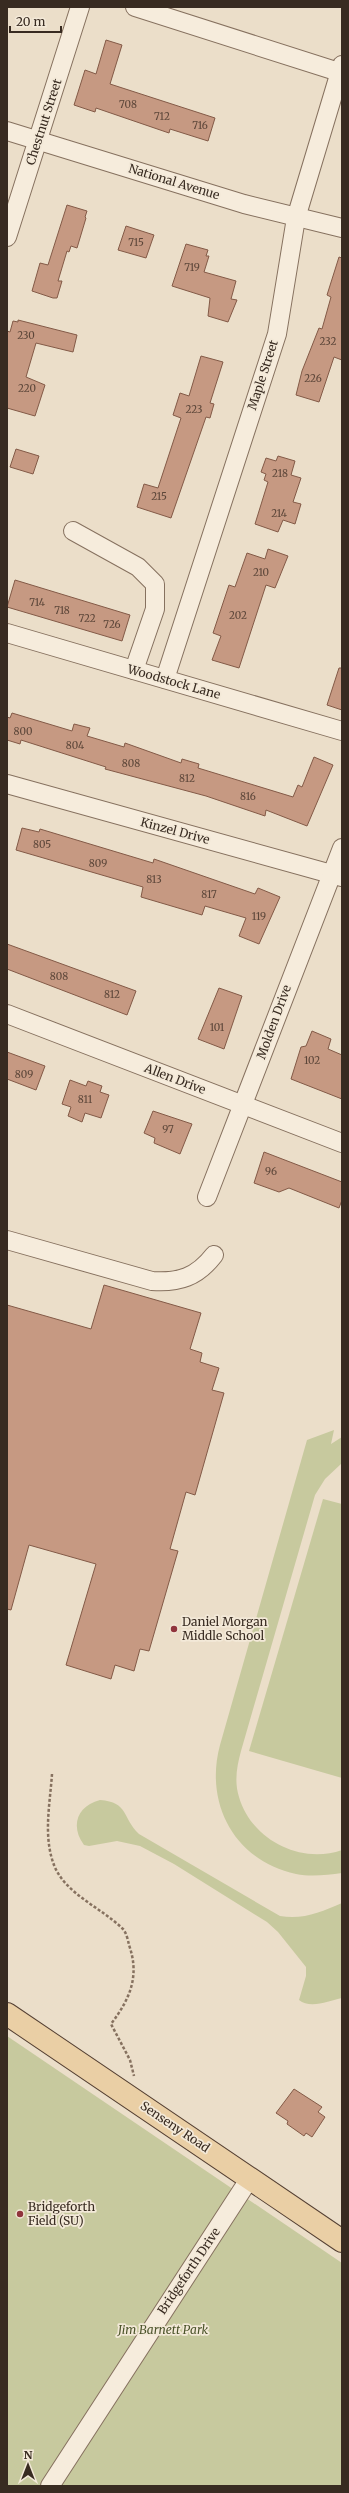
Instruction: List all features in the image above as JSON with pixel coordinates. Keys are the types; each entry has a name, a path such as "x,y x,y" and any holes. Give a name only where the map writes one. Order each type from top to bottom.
{"main road":[{"name":"Senseny Road","path":"7,2014 342,2241"}],"street":[{"name":"Chestnut Street","path":"7,237 80,7"},
{"path":"135,7 341,70"},
{"name":"Maple Street","path":"165,679 277,334 296,218 341,70"},
{"name":"National Avenue","path":"7,131 296,218 342,228"},
{"path":"73,531 138,567 155,584 155,609 134,670"},
{"name":"Woodstock Lane","path":"7,633 342,730"},
{"name":"Kinzel Drive","path":"7,784 337,876"},
{"name":"Molden Drive","path":"207,1197 337,876 342,848"},
{"name":"Allen Drive","path":"7,1014 342,1144"},
{"path":"7,1240 160,1281 181,1280 194,1275 204,1268 214,1255"},
{"name":"Bridgeforth Drive","path":"50,2486 250,2178"}],"path":[{"path":"52,1774 49,1841 54,1866 66,1882 124,1930 134,1958 134,1981 124,2007 111,2024 130,2060 135,2080"}],"green space":[{"path":"334,1430 331,1444 342,1437 342,1463 325,1479 315,1495 241,1751 237,1774 237,1791 245,1812 254,1825 266,1836 279,1845 294,1851 310,1854 326,1854 342,1850 342,1873 307,1875 296,1874 275,1867 256,1857 241,1843 229,1827 221,1808 217,1788 216,1767 220,1745 307,1440"},
{"path":"323,1499 342,1504 342,1778 249,1751"},
{"path":"100,1800 109,1801 121,1807 139,1834 280,1916 304,1916 342,1903 342,1998 314,2004 303,2003 299,2000 306,1976 306,1967 278,1932 267,1922 174,1864 140,1846 117,1841 89,1846 84,1845 77,1831 78,1818 86,1807"},
{"name":"Jim Barnett Park","path":"7,2036 342,2263 342,2486 7,2486"}],"building":[{"path":"106,40 122,45 110,84 215,118 208,141 170,129 169,133 96,108 95,112 74,105 85,70 96,74"},
{"path":"67,205 87,211 86,218 77,248 71,246 69,252 67,251 58,281 62,281 57,298 53,298 32,291 40,263 48,265"},
{"path":"126,226 154,235 146,258 118,250"},
{"path":"186,244 208,250 206,256 209,256 204,272 236,281 231,299 237,300 228,322 208,316 210,298 172,286"},
{"path":"339,257 342,258 342,360 334,357 319,402 296,395 302,371 319,328 322,329 331,297 327,295"},
{"path":"18,320 77,335 73,352 36,343 26,377 45,385 35,416 7,408 7,331 10,332 13,321 18,322"},
{"path":"201,356 223,362 210,403 214,404 210,418 206,417 171,518 137,507 144,484 158,488 181,418 173,415 180,393 189,396"},
{"path":"16,449 39,456 33,474 10,467"},
{"path":"278,456 295,461 291,475 301,478 293,502 301,504 295,524 283,520 278,532 255,524 268,482 264,480 266,474 261,472 266,458 276,461"},
{"path":"268,549 288,556 275,588 266,585 239,668 212,660 221,636 213,633 229,585 235,587 247,553 265,559"},
{"path":"15,580 130,615 122,641 7,607"},
{"path":"339,668 342,668 342,710 327,705"},
{"path":"12,713 72,731 74,724 90,728 87,736 124,747 125,743 181,763 182,759 199,764 198,768 293,797 298,785 302,787 314,757 333,765 307,826 266,810 265,816 206,796 105,769 106,767 21,740 20,744 7,740 7,717 10,718"},
{"path":"22,828 39,832 40,829 153,863 154,859 255,894 258,888 280,897 259,944 239,936 246,918 205,906 202,915 141,897 143,887 16,850"},
{"path":"7,944 136,991 127,1015 7,969"},
{"path":"219,988 242,996 224,1049 198,1039"},
{"path":"312,1031 331,1039 328,1049 342,1055 342,1099 291,1079 301,1047 306,1046"},
{"path":"7,1052 45,1066 36,1090 7,1079"},
{"path":"70,1080 86,1086 88,1081 102,1086 100,1092 109,1095 101,1118 85,1113 82,1122 68,1116 71,1107 62,1104"},
{"path":"153,1111 192,1124 180,1154 154,1143 155,1138 144,1133"},
{"path":"264,1152 342,1182 342,1200 339,1208 289,1188 279,1192 254,1183"},
{"path":"104,1285 201,1313 190,1349 202,1353 200,1362 219,1368 212,1390 224,1393 195,1495 186,1492 170,1549 178,1551 149,1651 140,1649 134,1671 115,1665 111,1679 66,1665 96,1564 29,1545 11,1610 7,1609 7,1305 91,1329"},
{"path":"294,2089 322,2107 318,2112 325,2117 312,2137 306,2133 304,2136 287,2124 288,2121 276,2113"}],"place":[{"name":"Daniel Morgan Middle School","path":"174,1629"},
{"name":"Bridgeforth Field (SU)","path":"20,2214"}]}
